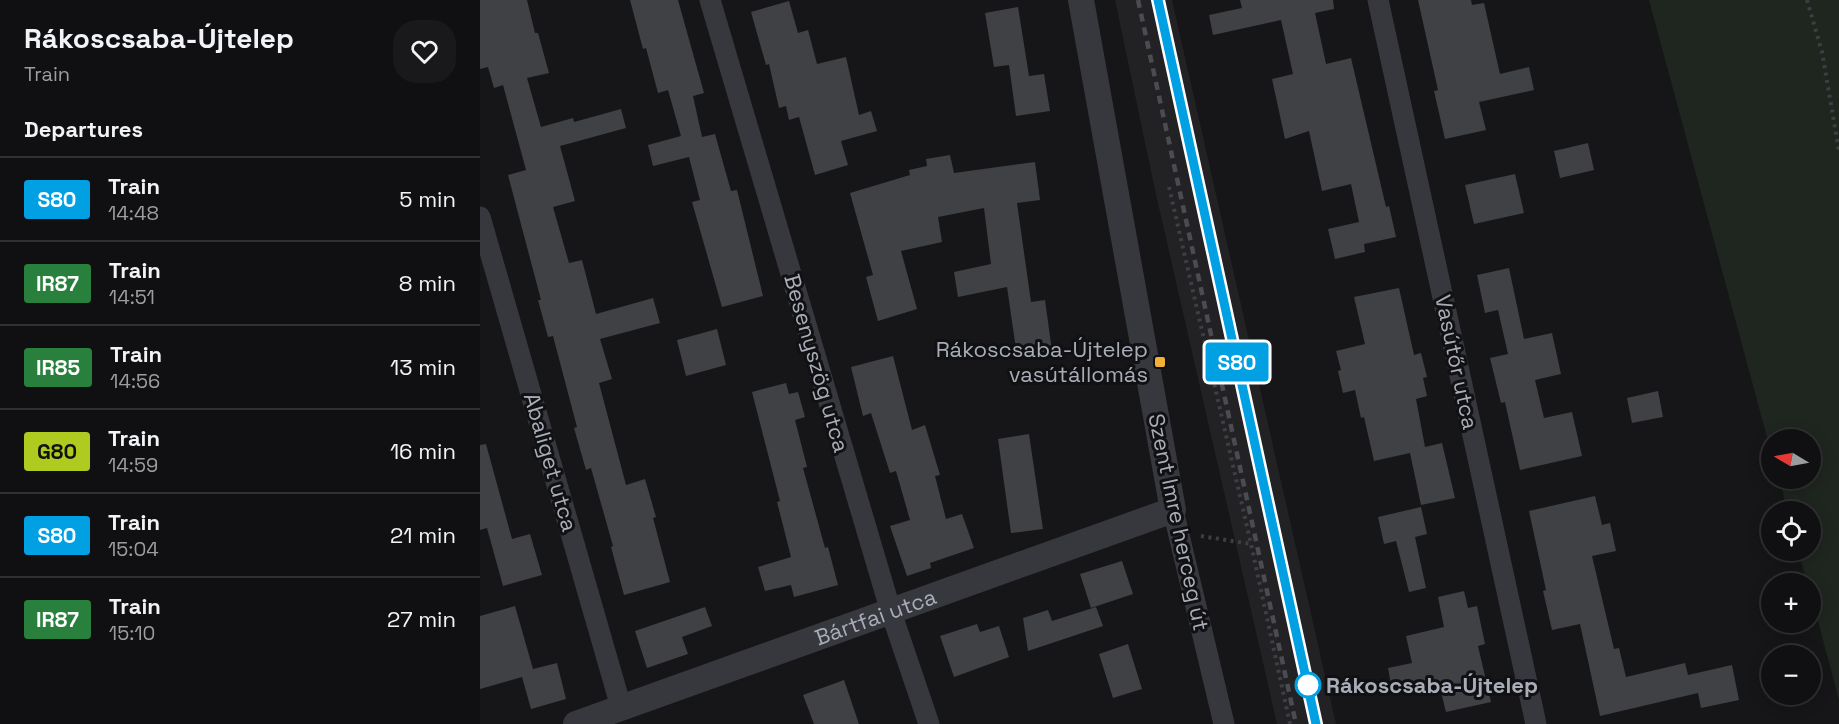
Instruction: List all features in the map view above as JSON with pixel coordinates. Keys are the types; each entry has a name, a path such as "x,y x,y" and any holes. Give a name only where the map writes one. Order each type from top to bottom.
{"street":[{"name":"Besenyszög utca","path":"710,0 891,612 929,724"},
{"name":"Szent Imre herceg út","path":"1081,0 1173,510 1224,724"},
{"name":"Vasútőr utca","path":"1378,0 1536,724"},
{"name":"Abaliget utca","path":"480,218 621,707"},
{"name":"Bártfai utca","path":"576,724 1173,510"}],"path":[{"path":"1807,0 1822,52 1839,151"},
{"path":"1198,180 1320,724"},
{"path":"1169,187 1290,724"},
{"path":"1192,535 1251,544"}],"shaded area":[{"path":"1115,0 1172,0 1336,724 1277,724 1155,190"},
{"path":"1649,0 1839,0 1839,700 1821,632 1821,573 1804,573 1801,561 1821,561 1821,501 1785,501 1782,489 1821,489 1821,429 1765,429"}],"building":[{"path":"480,0 527,0 535,33 538,33 549,73 527,78 541,127 573,118 574,122 621,109 626,128 560,146 575,201 553,207 569,263 582,260 596,314 653,298 660,323 600,339 612,379 599,383 626,485 645,479 670,582 624,595 591,468 586,470 574,428 577,427 553,336 548,337 538,300 541,300 508,175 526,170 503,85 494,88 488,67 480,69"},
{"path":"630,0 678,0 704,93 693,96 702,137 715,134 731,191 737,190 763,296 722,307 692,202 700,200 689,157 653,166 648,145 681,136 668,90 658,93"},
{"path":"1240,0 1333,0 1334,9 1315,13 1326,64 1351,58 1386,207 1389,206 1396,237 1364,244 1365,252 1335,259 1328,229 1359,222 1351,184 1322,191 1309,131 1285,139 1272,79 1293,74 1281,20 1213,35 1209,15 1242,8"},
{"path":"1418,0 1471,0 1472,5 1484,3 1500,74 1529,67 1534,90 1479,102 1486,130 1445,139 1434,91 1438,90"},
{"path":"789,1 798,33 808,30 817,64 846,57 859,115 871,111 877,131 841,141 848,165 815,175 799,117 789,120 786,106 779,108 769,64 766,65 751,12"},
{"path":"1018,7 1029,76 1044,74 1050,111 1016,116 1009,65 994,67 985,13"},
{"path":"1588,143 1594,170 1560,178 1554,151"},
{"path":"950,155 954,173 1035,162 1040,200 1017,203 1031,302 1045,300 1052,351 1017,356 1007,287 958,297 954,272 991,264 984,208 938,217 942,242 901,251 917,309 878,321 866,277 873,275 850,193 910,175 909,170 927,166 926,159"},
{"path":"1515,174 1524,213 1474,224 1465,185"},
{"path":"1509,268 1524,339 1552,333 1561,374 1535,380 1544,418 1572,412 1582,456 1520,470 1505,402 1501,403 1490,358 1508,354 1498,310 1485,313 1477,275"},
{"path":"1399,288 1414,355 1421,353 1427,377 1423,378 1427,396 1416,399 1425,447 1442,443 1455,498 1421,505 1410,453 1374,461 1355,390 1343,393 1338,371 1341,370 1336,351 1365,344 1354,297"},
{"path":"717,329 726,365 686,376 677,340"},
{"path":"893,356 912,430 925,425 940,475 935,476 946,519 962,514 974,548 930,563 931,568 907,576 890,526 910,520 896,471 890,473 871,413 863,416 851,367"},
{"path":"786,383 789,394 798,392 805,417 795,420 807,467 803,468 825,548 828,547 838,585 794,597 791,585 765,591 758,567 791,557 777,502 780,501 752,392"},
{"path":"1658,391 1663,417 1632,423 1627,398"},
{"path":"1029,434 1043,529 1011,533 998,439"},
{"path":"486,444 512,539 530,534 542,575 503,586 487,528 480,530 480,445"},
{"path":"1595,496 1602,525 1610,523 1616,551 1592,556 1614,649 1619,648 1626,677 1685,663 1688,675 1732,665 1739,700 1701,708 1698,693 1600,716 1580,624 1552,630 1529,511"},
{"path":"1421,507 1427,534 1415,537 1426,588 1409,592 1396,541 1384,544 1378,517"},
{"path":"1122,561 1133,594 1091,608 1080,574"},
{"path":"1464,591 1468,608 1477,606 1485,644 1478,646 1491,702 1446,712 1438,680 1392,690 1388,668 1412,663 1406,636 1444,627 1438,597"},
{"path":"515,606 533,669 557,663 566,699 531,709 522,677 480,689 480,616"},
{"path":"705,607 712,626 682,637 688,654 647,668 635,631"},
{"path":"1096,607 1103,626 1028,651 1023,618 1048,610 1052,621"},
{"path":"977,624 980,632 999,626 1009,657 954,677 940,636"},
{"path":"1128,644 1142,689 1113,698 1099,654"},
{"path":"844,680 859,724 814,724 803,695"}],"railway":[{"path":"1138,0 1296,724"},
{"path":"1158,0 1316,724"}],"train":[{"name":"S80","path":"1158,0 1316,724"}],"place":[{"name":"Rákoscsaba-Újtelep vasútállomás","path":"1160,362"},
{"name":"Rákoscsaba-Újtelep","path":"1308,685"}]}
